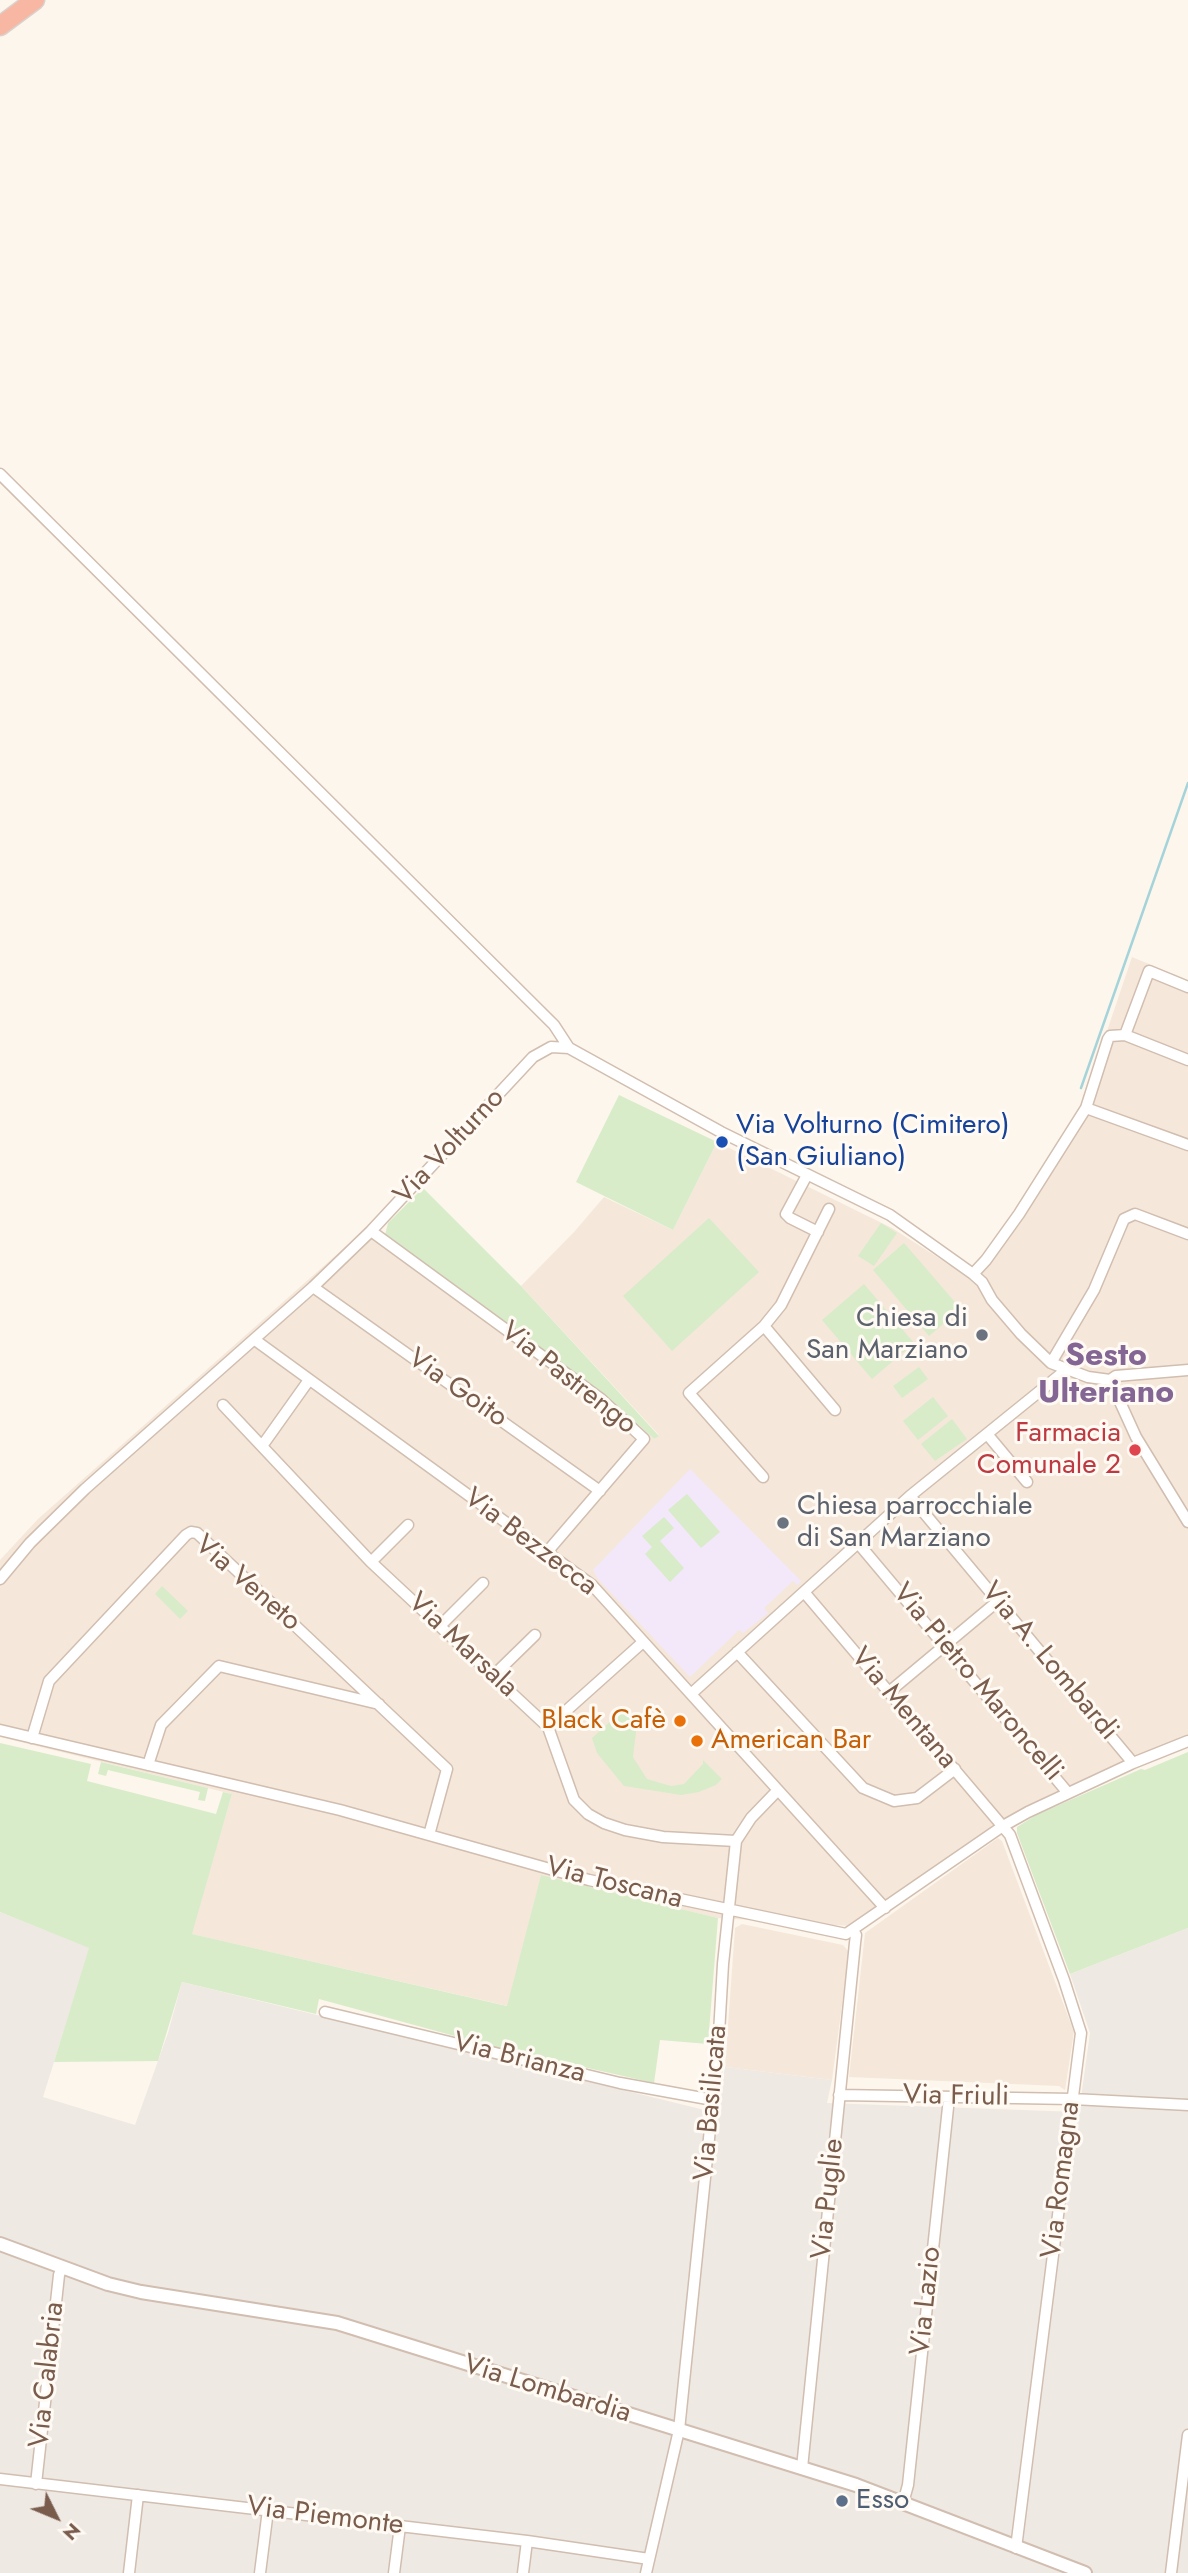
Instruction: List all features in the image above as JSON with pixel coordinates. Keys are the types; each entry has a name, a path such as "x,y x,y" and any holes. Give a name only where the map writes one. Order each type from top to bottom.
{"highway":[{"path":"0,26 35,0"}],"street":[{"path":"0,474 554,1025 569,1048 721,1132 890,1215 982,1282 992,1300 1051,1363 1066,1370 1110,1380 1116,1376 1188,1370"},
{"path":"1125,1035 1149,971 1188,987"},
{"path":"973,1274 1019,1214 1086,1108 1111,1035 1125,1035 1188,1060"},
{"name":"Via Volturno","path":"0,1579 30,1543 85,1489 255,1340 371,1231 533,1057 551,1047 569,1048"},
{"path":"1086,1108 1188,1145"},
{"path":"807,1175 786,1214 818,1232"},
{"path":"763,1477 689,1393 764,1326 781,1305 829,1209"},
{"path":"1051,1363 1094,1290 1124,1219 1135,1214 1188,1234"},
{"name":"Via Pastrengo","path":"371,1231 601,1399 644,1439 547,1552"},
{"name":"Via Goito","path":"313,1287 600,1491"},
{"path":"764,1326 835,1410"},
{"name":"Via Bezzecca","path":"255,1340 592,1585 885,1908"},
{"path":"691,1694 910,1496 1066,1370"},
{"path":"261,1446 309,1380"},
{"path":"1110,1380 1136,1437 1188,1522"},
{"name":"Via Marsala","path":"223,1405 371,1562 548,1727 574,1800 588,1814 625,1830 663,1837 736,1841"},
{"path":"987,1434 1027,1482"},
{"name":"Via A. Lombardi","path":"910,1496 1133,1763"},
{"path":"371,1562 408,1525"},
{"name":"Via Veneto","path":"32,1738 49,1681 186,1535 197,1533 447,1769 429,1835"},
{"name":"Via Pietro Maroncelli","path":"858,1543 946,1644 1068,1793"},
{"path":"440,1626 483,1583"},
{"name":"Via Mentana","path":"804,1592 1003,1826"},
{"path":"889,1692 998,1601"},
{"path":"493,1675 535,1635"},
{"path":"548,1727 643,1642"},
{"path":"737,1652 863,1787 894,1801 917,1798 955,1769"},
{"path":"148,1765 161,1725 219,1666 380,1704"},
{"name":"Via Toscana","path":"0,1730 340,1810 589,1880 846,1934 853,1930"},
{"path":"853,1930 1003,1826 1133,1763 1188,1741"},
{"name":"Via Basilicata","path":"646,2573 679,2430 736,1841 751,1818 778,1790"},
{"name":"Via Romagna","path":"1003,1826 1010,1835 1081,2033 1016,2548"},
{"name":"Via Puglie","path":"802,2468 856,1935 853,1930"},
{"name":"Via Brianza","path":"326,2012 620,2083 713,2100"},
{"name":"Via Friuli","path":"839,2095 1073,2099 1188,2105"},
{"name":"Via Lazio","path":"903,2503 908,2484 949,2098"},
{"name":"Via Lombardia","path":"0,2244 141,2292 337,2323 802,2468 903,2503 1085,2573"},
{"name":"Via Calabria","path":"36,2484 62,2267"},
{"path":"1171,2573 1188,2435"},
{"name":"Via Piemonte","path":"0,2479 527,2540 649,2559"},
{"path":"129,2573 138,2495"},
{"path":"260,2573 268,2510"},
{"path":"394,2573 400,2526"},
{"path":"523,2573 527,2540"}],"shaded area":[{"path":"1132,957 1188,980 1188,1746 1006,1819 850,1926 718,1918 541,1876 508,2006 191,1934 232,1794 0,1737 0,1560 38,1519 370,1225 607,1396 654,1439 659,1435 521,1286 604,1197 673,1230 717,1142 892,1228 970,1278 1081,1108"},
{"path":"690,1469 801,1581 798,1585 793,1581 764,1608 768,1613 743,1633 739,1630 690,1677 598,1579 593,1570"},
{"path":"998,1838 1002,1841 1074,2032 1065,2090 1059,2086 849,2077 865,1933"},
{"path":"0,1912 90,1948 43,2097 135,2125 168,2033 182,1982 717,2113 725,2067 832,2080 827,2103 1079,2112 1090,2033 1070,1974 1188,1928 1188,2573 0,2573"},
{"path":"742,1924 843,1945 849,1952 832,2080 725,2067 735,1928"}],"green space":[{"path":"619,1095 717,1142 673,1230 576,1182"},
{"path":"423,1188 521,1286 659,1436 654,1439 607,1396 385,1235 388,1223"},
{"path":"709,1218 759,1272 672,1351 623,1296"},
{"path":"881,1223 897,1233 874,1266 858,1256"},
{"path":"904,1243 961,1309 929,1336 873,1270"},
{"path":"864,1284 914,1343 872,1379 822,1320"},
{"path":"919,1367 928,1379 902,1398 893,1386"},
{"path":"933,1397 948,1416 918,1440 903,1421"},
{"path":"952,1419 967,1439 935,1461 921,1444"},
{"path":"687,1494 720,1532 701,1548 668,1510"},
{"path":"664,1517 674,1528 660,1541 684,1568 670,1582 645,1554 652,1547 642,1536"},
{"path":"162,1586 188,1611 180,1619 155,1594"},
{"path":"624,1709 637,1725 633,1757 647,1779 671,1786 684,1784 703,1764 703,1760 722,1779 716,1785 699,1792 681,1795 624,1786 597,1753 592,1738"},
{"path":"0,1743 91,1764 87,1781 216,1814 223,1792 232,1794 192,1934 507,2006 541,1875 718,1918 708,2044 660,2040 654,2083 495,2047 319,1999 316,2014 182,1982 158,2061 54,2062 89,1948 0,1912"},
{"path":"1188,1752 1188,1928 1070,1974 1017,1827 1036,1815 1141,1769 1145,1770"},
{"path":"101,1762 208,1788 205,1801 198,1800 200,1792 108,1770 106,1776 98,1774"}],"waterway":[{"path":"1081,1088 1188,783"}],"place":[{"name":"Via Volturno (Cimitero) (San Giuliano)","path":"722,1142"},
{"name":"Chiesa di San Marziano","path":"982,1335"},
{"name":"Farmacia Comunale 2","path":"1135,1450"},
{"name":"Chiesa parrocchiale di San Marziano","path":"783,1523"},
{"name":"Black Cafè","path":"680,1721"},
{"name":"American Bar","path":"697,1741"},
{"name":"Esso","path":"842,2501"}],"district":[{"name":"Sesto Ulteriano","path":"1106,1376"}]}
